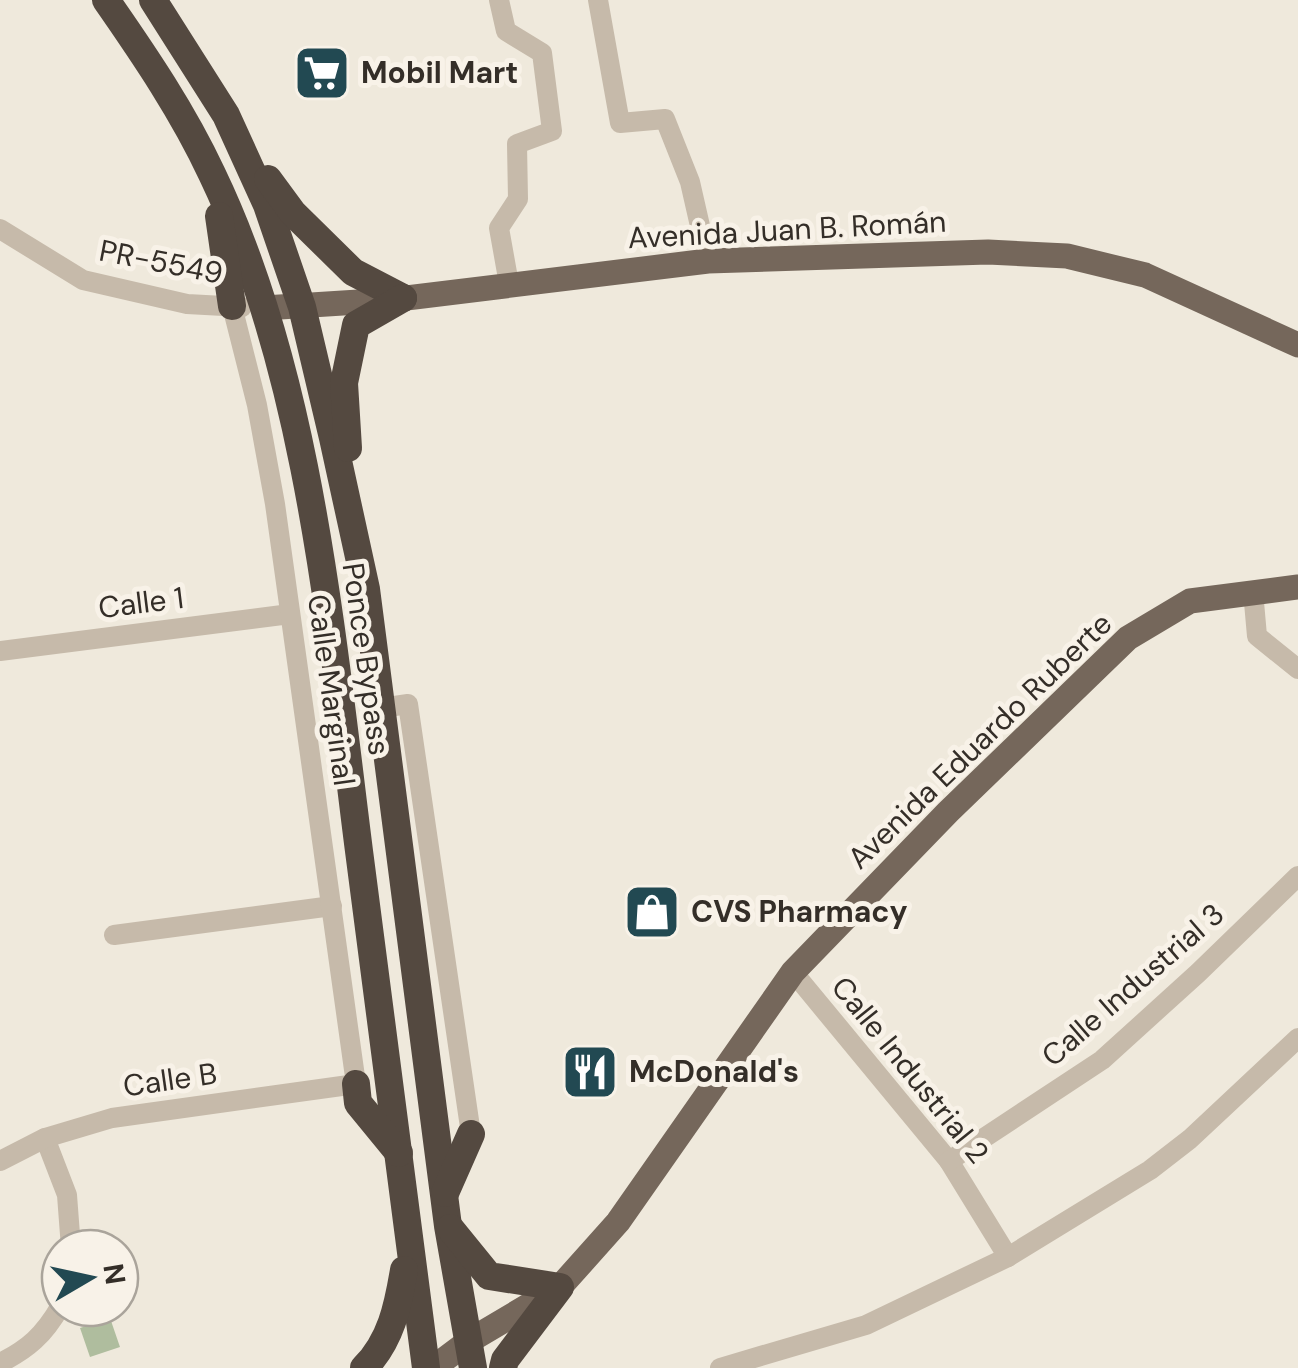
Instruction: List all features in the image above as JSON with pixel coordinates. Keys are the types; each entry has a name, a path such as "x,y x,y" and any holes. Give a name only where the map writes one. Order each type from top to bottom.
{"highway":[{"name":"Ponce Bypass","path":"106,0 180,112 213,175 264,308 325,588 429,1368"},
{"name":"Ponce Bypass","path":"156,4 236,137 282,242 302,306 366,588 448,1226 471,1354"},
{"path":"236,137 293,213 353,272 403,298"},
{"path":"213,175 232,306"},
{"path":"353,529 344,383 354,334 356,325 403,298"},
{"path":"356,1084 358,1103 400,1153"},
{"path":"444,1195 471,1134"},
{"path":"448,1226 489,1276 560,1287 504,1360 503,1368"},
{"path":"364,1368 378,1354 398,1311 410,1234"}],"main road":[{"name":"Avenida Juan B. Román","path":"264,308 403,298 708,261 988,252 1067,256 1145,275 1298,345"},
{"name":"Avenida Eduardo Ruberte","path":"429,1368 471,1354 560,1287 618,1222 793,972 948,812 1128,638 1190,600 1298,587"}],"street":[{"path":"498,0 506,31 542,53 552,131 517,144 518,199 499,228 508,284"},
{"path":"598,0 620,123 666,119 690,182 708,261"},
{"name":"PR-5549","path":"0,229 83,280 186,304 264,308"},
{"name":"Calle Marginal","path":"232,306 257,405 356,1084"},
{"path":"1253,591 1257,636 1298,669"},
{"name":"Calle 1","path":"0,652 290,614"},
{"name":"Calle Marginal","path":"380,708 408,704 471,1134"},
{"name":"Calle Industrial 3","path":"949,1160 1102,1060 1298,876"},
{"path":"114,935 332,906"},
{"name":"Calle Industrial 2","path":"793,972 949,1160 1008,1257"},
{"path":"720,1368 866,1325 1008,1257 1150,1170 1190,1139 1298,1038"},
{"name":"Calle B","path":"0,1162 45,1138 112,1118 356,1084"},
{"path":"45,1138 67,1195 69,1228"},
{"path":"0,1364 24,1351 48,1328"}],"green space":[{"path":"80,1328 113,1328 120,1347 90,1357"}],"place":[{"name":"Mobil Mart","path":"322,73"},
{"name":"CVS Pharmacy","path":"652,912"},
{"name":"McDonald's","path":"590,1072"}]}
